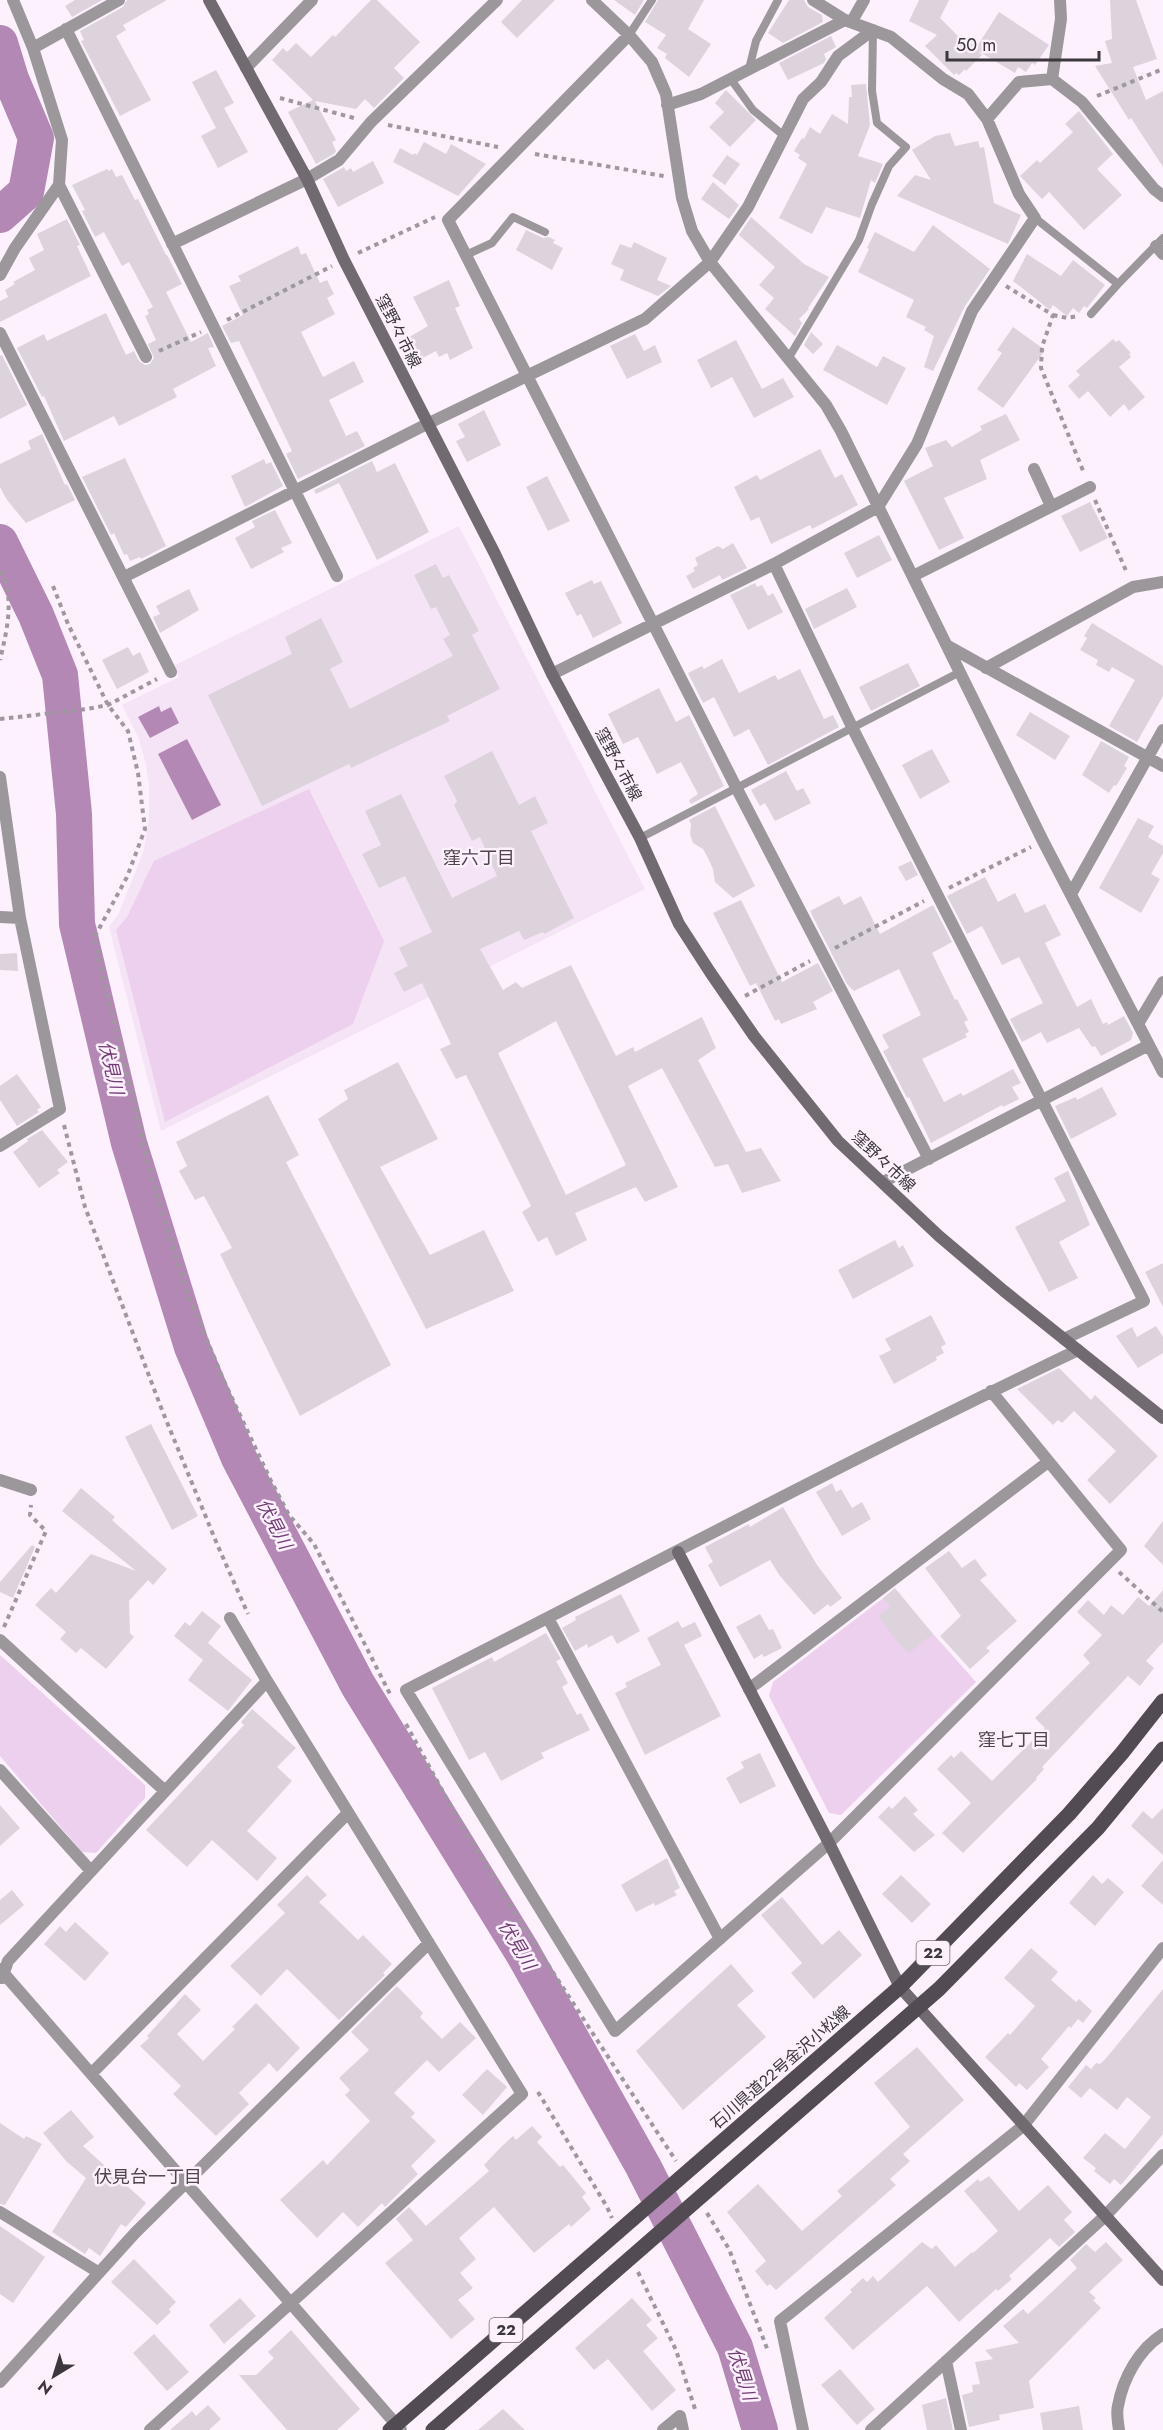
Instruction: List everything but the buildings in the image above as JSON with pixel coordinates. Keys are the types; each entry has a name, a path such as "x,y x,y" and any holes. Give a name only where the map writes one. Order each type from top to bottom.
{"main road":[{"name":"窪野々市線","path":"209,0 307,178 344,260 495,554 552,674 640,838 679,924 731,1003 754,1036 838,1141 939,1236 1163,1418"},
{"path":"678,1552 830,1843 900,1987 1104,2217 1163,2280"},
{"name":"石川県道22号金沢小松線","path":"396,2428 900,1987 1068,1814 1122,1753 1163,1701"},
{"name":"22","path":"433,2430 918,2009 985,1945 1098,1827 1163,1749"}],"street":[{"path":"13,0 33,48 62,141 59,185 146,357"},
{"path":"33,48 119,0"},
{"path":"246,68 312,0"},
{"path":"172,244 339,160 371,122 496,0"},
{"path":"592,0 629,35 652,62 666,94 677,178 692,231 710,262 826,405 948,645 1043,842 1163,1072"},
{"path":"552,674 774,564 878,507 917,444 972,311 1035,218 1019,194 987,119 968,94 943,79 891,37 848,21 813,0"},
{"path":"668,105 700,94 848,21 864,0"},
{"path":"1052,79 1061,19 1060,0"},
{"path":"66,29 337,576"},
{"path":"124,578 428,424 645,319 710,262 748,207 803,99 821,82 838,56 873,30"},
{"path":"629,35 448,220 737,789 929,1159"},
{"path":"987,119 1019,82 1052,79 1082,102 1154,189 1163,196"},
{"path":"0,275 15,248 59,185"},
{"path":"0,333 171,672"},
{"path":"1034,469 1051,506"},
{"path":"913,576 1090,488"},
{"path":"774,564 853,729 1144,1301 1064,1338"},
{"path":"986,668 1133,587 1163,582"},
{"path":"948,645 1163,766"},
{"path":"1071,894 1163,730"},
{"path":"0,777 20,918 60,1109 0,1146"},
{"path":"0,917 20,918"},
{"path":"1138,1024 1163,982"},
{"path":"883,1182 1149,1045"},
{"path":"991,1391 1121,1550 830,1843 615,2031 406,1690 991,1391 1078,1350"},
{"path":"749,1689 1048,1462"},
{"path":"0,1480 32,1490"},
{"path":"150,2430 522,2094 230,1618"},
{"path":"548,1618 720,1939"},
{"path":"0,1638 165,1791"},
{"path":"267,1681 90,1870 8,1961 1,1975 91,2074 396,2428"},
{"path":"0,1770 90,1870"},
{"path":"91,2074 348,1813"},
{"path":"0,2382 98,2272 429,1943"},
{"path":"803,2430 780,2321 1023,2126 1163,1948"},
{"path":"871,2430 1104,2217 1163,2155"},
{"path":"0,2212 98,2272"},
{"path":"1119,2430 1117,2408 1127,2375 1150,2342 1163,2334"},
{"path":"946,2361 961,2430"},
{"path":"663,2430 680,2416 683,2430"}],"lane":[{"path":"629,35 652,0"},
{"path":"749,69 756,41 778,0"},
{"path":"788,359 859,240 872,204 890,166 906,147 877,123 872,91 873,30"},
{"path":"730,78 753,110 783,135"},
{"path":"466,255 492,243 513,217 545,232"},
{"path":"1035,218 1118,284"},
{"path":"1091,314 1118,284 1160,246"},
{"path":"640,838 960,672"}],"path":[{"path":"1082,102 1163,69"},
{"path":"259,93 371,122 516,151 677,178"},
{"path":"146,357 213,327 434,217 451,226"},
{"path":"995,278 1053,315 1067,318 1091,314"},
{"path":"1053,315 1042,347 1041,368 1133,587"},
{"path":"0,571 4,578 10,619 0,660"},
{"path":"53,586 68,624 108,705 128,731 138,773 145,829 127,877 94,938 152,1179 187,1292 224,1381 289,1515 314,1544 391,1697"},
{"path":"2,718 87,710 108,705 171,672"},
{"path":"731,1003 824,954"},
{"path":"60,1109 85,1207 162,1410 217,1545 253,1624"},
{"path":"0,1638 46,1531 30,1515 32,1490"},
{"path":"1110,1563 1163,1612"},
{"path":"402,1717 455,1814 681,2177"},
{"path":"536,2089 619,2231"},
{"path":"695,2203 729,2249 770,2355"},
{"path":"634,2256 676,2350 697,2416"}],"shaded area":[{"path":"459,526 645,889 161,1131 109,927 119,913 144,850 149,817 149,783 145,761 139,739 122,705 179,677 175,665"},
{"path":"159,706 161,712 171,707 179,723 150,738 138,717"},
{"path":"187,739 221,805 192,820 158,754"},
{"path":"309,789 384,941 353,1024 165,1122 116,930 127,917 154,861"},
{"path":"894,1590 976,1682 841,1815 829,1813 769,1696 773,1682"},
{"path":"0,1655 145,1785 145,1798 96,1853 82,1852 0,1756"}],"waterway":[{"name":"伏見川","path":"0,43 11,79 36,138 26,192 0,215"},
{"name":"伏見川","path":"0,542 36,615 60,675 74,814 77,924 129,1143 192,1347 239,1458 358,1685 523,1953 643,2166 735,2347 760,2430"}],"district":[{"name":"窪六丁目","path":"479,858"},
{"name":"窪七丁目","path":"1014,1740"},
{"name":"伏見台一丁目","path":"148,2177"}]}
